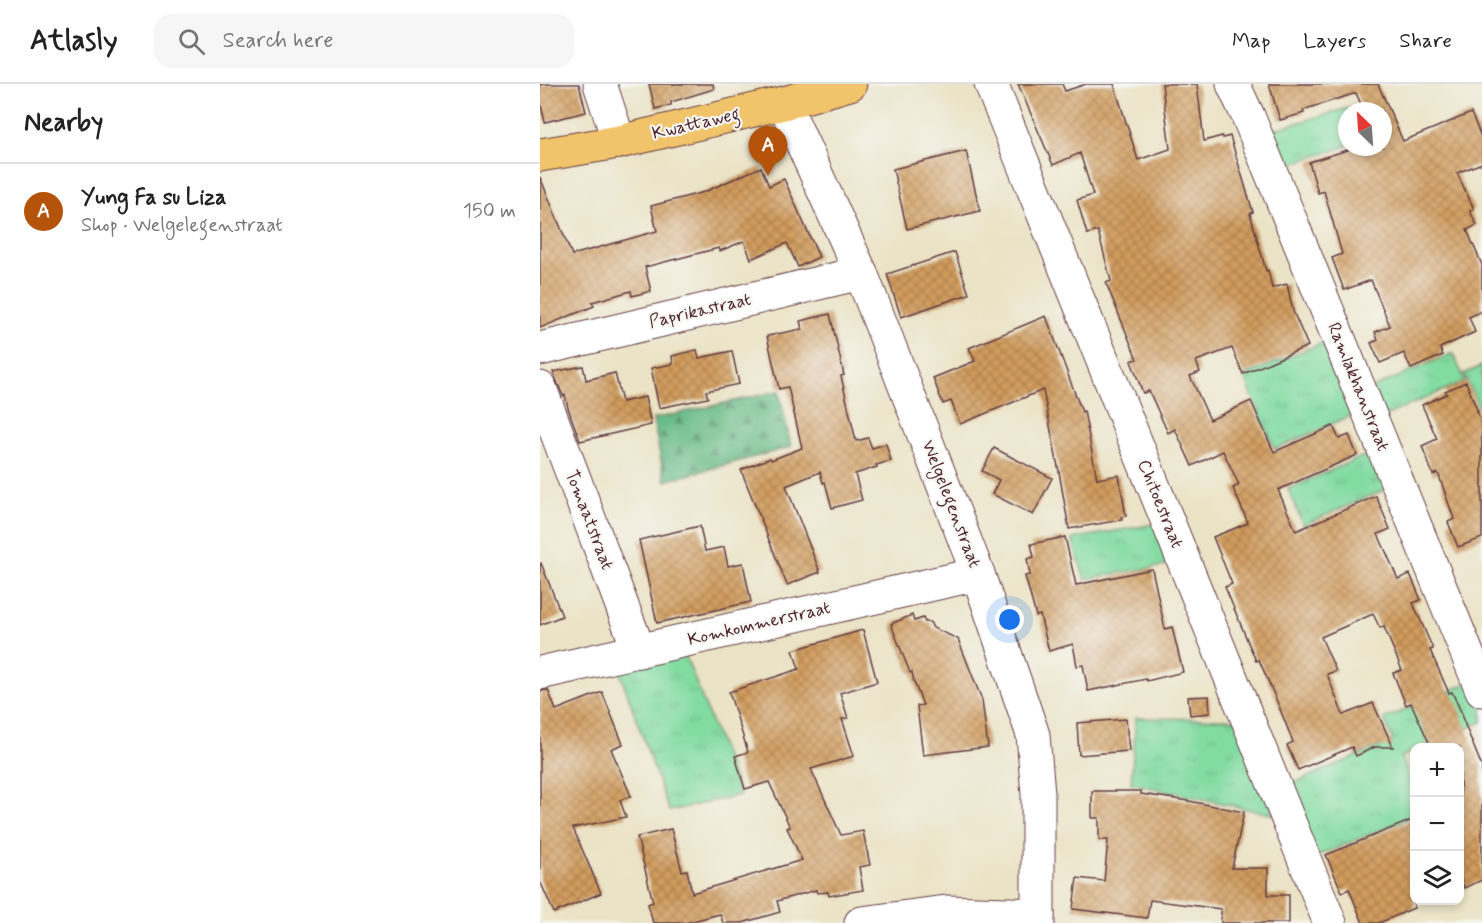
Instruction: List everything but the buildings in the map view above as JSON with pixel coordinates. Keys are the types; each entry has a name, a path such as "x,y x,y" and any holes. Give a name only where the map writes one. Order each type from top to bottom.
{"main road":[{"name":"Kwattaweg","path":"540,155 620,142 784,104 850,84"}],"street":[{"path":"600,84 620,142"},
{"name":"Chitoestraat","path":"991,84 1330,923"},
{"name":"Ramlakhanstraat","path":"1233,84 1482,690"},
{"name":"Welgelegenstraat","path":"784,104 861,273 978,574 1033,735 1038,794 1038,919"},
{"name":"Paprikastraat","path":"540,349 861,273"},
{"name":"Tomaatstraat","path":"540,388 639,651"},
{"name":"Komkommerstraat","path":"540,673 978,574"},
{"path":"861,923 946,912 1038,919"}],"green space":[{"path":"1338,111 1338,149 1280,167 1265,132"},
{"path":"1331,339 1362,411 1275,449 1244,376"},
{"path":"1453,353 1465,381 1380,418 1368,390"},
{"path":"1482,366 1482,411 1481,412 1464,374"},
{"path":"779,391 791,447 665,481 653,419"},
{"path":"1375,451 1391,487 1303,525 1288,489"},
{"path":"1159,523 1174,564 1085,579 1072,539"},
{"path":"684,652 740,795 669,811 618,667"},
{"path":"1472,681 1482,705 1482,722 1432,743 1410,743 1410,753 1401,757 1410,779 1410,818 1310,859 1282,788 1393,741 1384,719"},
{"path":"1136,718 1237,719 1274,815 1131,783"}],"place":[{"name":"Yung Fa su Liza","path":"768,176"}]}
